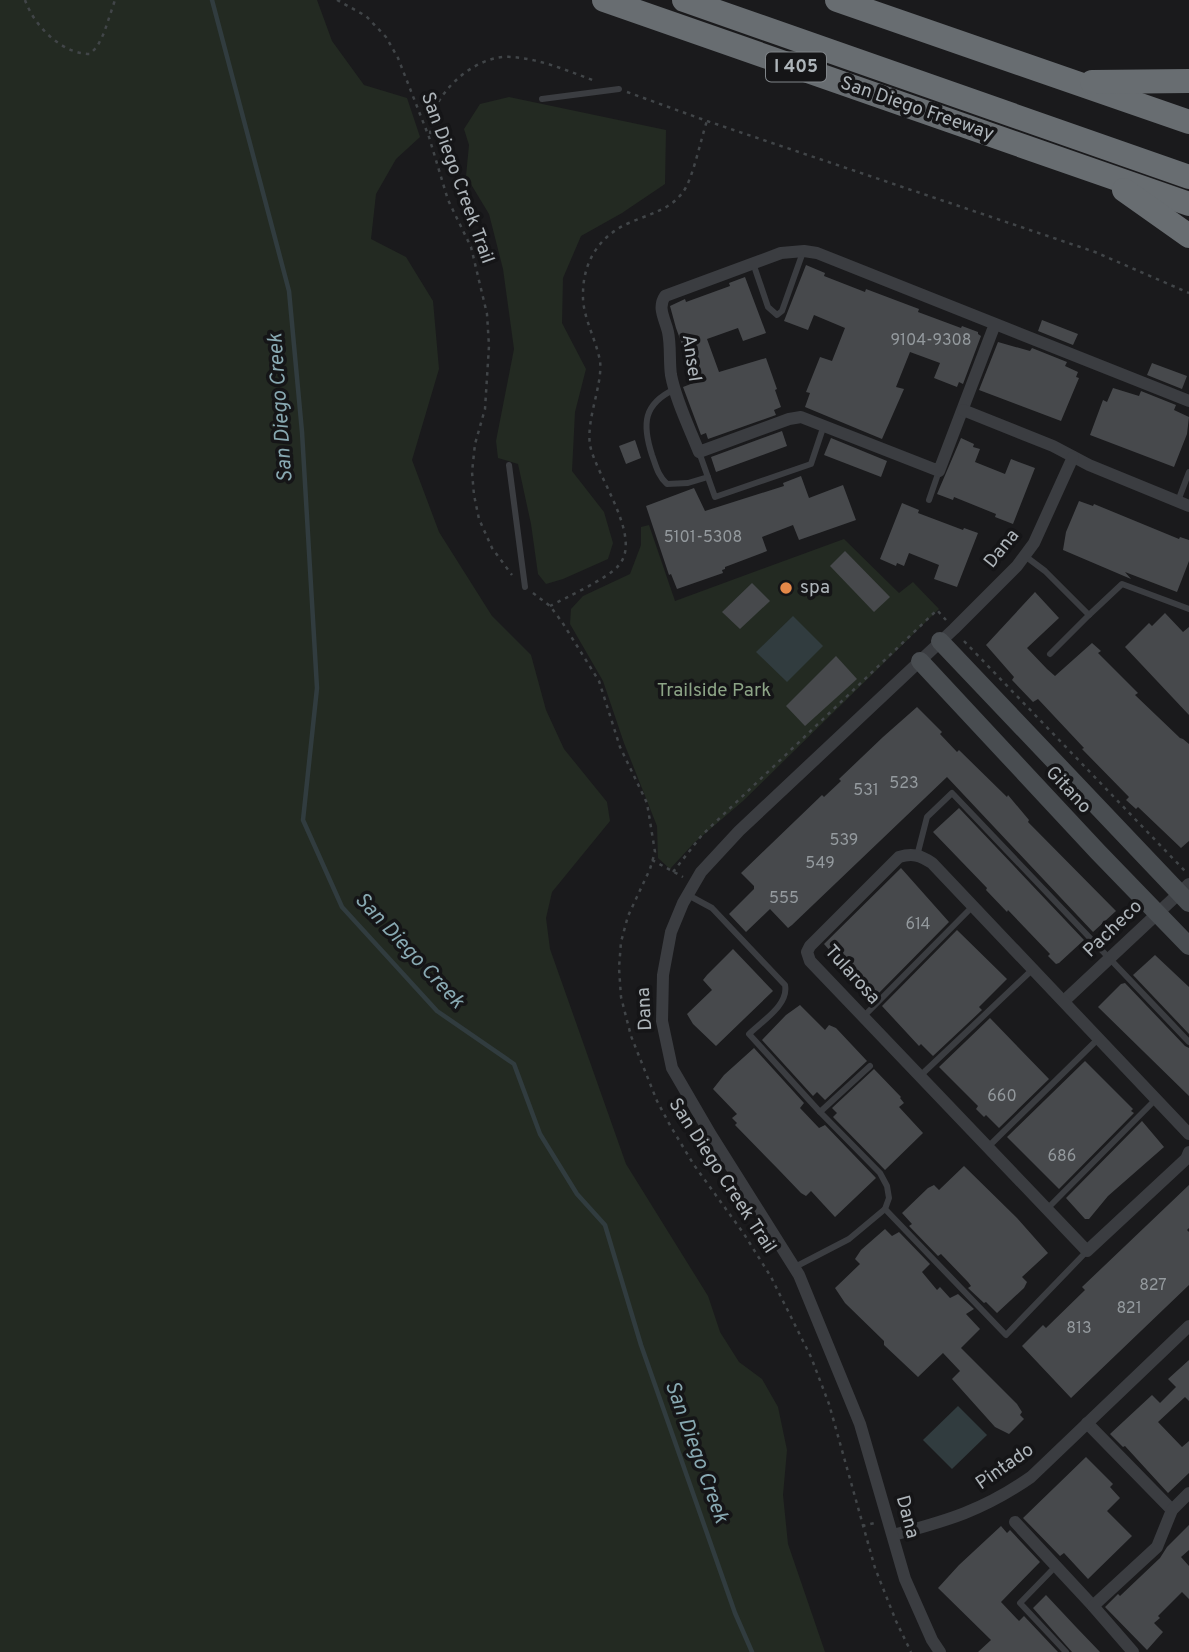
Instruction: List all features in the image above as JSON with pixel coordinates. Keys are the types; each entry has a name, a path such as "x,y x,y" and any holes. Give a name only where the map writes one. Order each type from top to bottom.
{"highway":[{"name":"San Diego Freeway","path":"604,0 1189,204"},
{"path":"684,0 1189,177"},
{"path":"837,0 1189,122"},
{"path":"1074,82 1189,81"},
{"path":"1104,176 1189,236"}],"street":[{"name":"Ansel","path":"699,452 675,389 671,373 669,337 661,302 665,296 781,253 817,253 1189,401"},
{"path":"699,452 801,417 939,471 995,324"},
{"path":"963,410 1183,503"},
{"name":"Dana","path":"940,1652 909,1591 860,1424 821,1324 795,1267 672,1068 662,1021 663,975 671,932 691,889 719,851 920,661 1025,556 1034,543 1073,457"},
{"name":"Gitano","path":"940,641 1185,893"},
{"name":"Gitano","path":"920,661 1189,946"},
{"name":"Tularosa","path":"917,856 910,854 899,857 813,940 807,952 810,961 1087,1251"},
{"path":"917,856 932,863 1189,1134"},
{"name":"Pacheco","path":"1064,1002 1157,913 1185,893"},
{"path":"1087,1251 1185,1159 1189,1152"},
{"name":"Pintado","path":"893,1535 947,1521 1003,1497 1031,1477 1189,1326"},
{"path":"1087,1423 1172,1510"},
{"path":"1093,1606 1157,1547 1172,1510 1189,1493"},
{"path":"1015,1522 1131,1651"}],"lane":[{"path":"542,99 619,89"},
{"path":"753,263 768,307 777,315 782,312 804,251"},
{"path":"675,389 660,396 650,409 645,423 646,437 659,477 667,484 676,485 708,477"},
{"path":"699,452 715,497 811,464 824,425"},
{"path":"509,465 525,587"},
{"path":"929,500 939,471"},
{"path":"1183,503 1189,471"},
{"path":"1025,556 1045,571 1089,615"},
{"path":"1049,654 1122,584 1189,609"},
{"path":"917,856 927,817 952,793 1189,1042"},
{"path":"691,889 785,985 784,1001 749,1034 880,1173 887,1186 889,1198 885,1209 849,1239 795,1267"},
{"path":"863,1017 973,906"},
{"path":"920,1076 1033,969"},
{"path":"988,1147 1099,1038"},
{"path":"820,1112 870,1066"},
{"path":"1047,1209 1156,1098"},
{"path":"885,1209 1006,1335 1087,1251"},
{"path":"1055,1567 1020,1602 1066,1652"}],"path":[{"path":"25,0 36,21 49,35 79,54 90,54 97,47 115,0"},
{"name":"San Diego Creek Trail","path":"337,0 366,16 386,37 398,58 429,137 448,200 471,247 487,314 489,346 485,409 475,444 472,472 479,519 492,548 507,569 550,606 599,681 620,747 648,803 654,852 628,916 621,943 619,983 631,1036 657,1101 671,1127 771,1277 811,1357 829,1404 875,1568 911,1652"},
{"path":"429,137 433,114 443,94 455,80 481,63 509,56 545,62 707,121 1095,252 1189,293"},
{"path":"550,606 619,565 626,548 624,529 590,446 591,417 600,364 582,297 585,267 600,244 625,225 670,206 685,190 707,121"},
{"path":"673,872 702,835 937,610 944,617"},
{"path":"964,641 1179,866"},
{"path":"652,860 673,872 691,889"}],"green space":[{"path":"0,0 317,0 332,41 364,85 407,98 420,137 396,159 376,194 371,239 406,257 433,301 439,369 412,460 439,532 492,616 531,655 546,710 564,749 607,802 610,821 552,892 546,918 550,949 626,1164 708,1296 720,1332 739,1362 762,1379 778,1407 787,1450 783,1495 788,1544 825,1652 0,1652"},
{"path":"509,97 666,130 665,184 581,236 563,278 562,323 586,369 575,412 572,471 604,512 613,543 608,559 546,584 538,574 518,464 498,458 496,441 514,349 503,269 489,214 466,176 469,145 464,129 480,104"},
{"name":"Trailside Park","path":"649,525 675,601 844,539 899,593 913,582 939,609 670,869 658,858 657,826 603,681 570,624 571,609 583,596 630,574 641,545 641,527"}],"shaded area":[{"path":"793,616 823,646 787,682 756,652"},
{"path":"958,1406 987,1435 952,1469 923,1440"}],"building":[{"path":"806,265 825,273 824,276 865,292 866,289 919,309 918,312 978,332 981,336 963,384 959,382 957,387 934,378 940,363 910,352 896,387 904,389 882,439 805,407 810,393 806,392 820,357 832,361 845,328 814,315 808,330 784,321"},
{"path":"745,277 766,333 743,341 738,328 707,339 719,372 766,358 781,407 774,410 776,415 708,439 706,433 701,435 683,387 696,382 670,306 730,286 729,283"},
{"path":"1042,320 1078,334 1073,345 1038,331"},
{"path":"998,342 1030,351 1032,348 1067,362 1065,366 1078,372 1076,377 1079,378 1061,421 979,390"},
{"path":"1152,363 1187,376 1182,389 1147,375"},
{"path":"1113,388 1139,396 1141,391 1176,405 1174,410 1189,417 1187,434 1174,467 1090,435 1103,400 1107,402"},
{"path":"782,431 787,446 716,472 711,457"},
{"path":"831,438 887,461 881,477 824,455"},
{"path":"961,438 980,449 975,462 1005,474 1011,459 1035,468 1013,524 954,497 953,500 937,494"},
{"path":"635,440 641,458 626,464 619,446"},
{"path":"801,476 809,498 843,485 856,520 799,540 793,525 762,537 767,551 725,567 723,573 677,589 671,574 669,575 646,506 694,488 705,511 784,486 783,483"},
{"path":"1079,501 1093,506 1094,504 1179,539 1189,540 1189,561 1177,592 1125,572 1131,579 1063,550 1066,532"},
{"path":"902,503 919,510 918,513 978,533 957,587 934,579 939,565 909,553 904,566 897,563 896,566 880,559"},
{"path":"845,551 890,597 874,612 830,566"},
{"path":"752,583 770,601 740,629 722,612"},
{"path":"1035,592 1059,618 1027,648 1047,669 1055,676 1092,643 1101,651 1098,653 1138,693 1135,695 1189,744 1189,841 1181,848 1138,807 1136,809 1126,800 1129,797 1038,699 1033,702 1012,680 1014,677 986,645"},
{"path":"1165,613 1183,632 1189,627 1189,715 1125,647 1149,623 1152,626"},
{"path":"836,656 857,679 805,726 786,706"},
{"path":"917,707 957,752 959,750 1007,797 1008,795 1028,822 1116,911 1093,932 947,777 788,928 770,909 746,932 729,914 754,889 741,873"},
{"path":"959,808 1084,940 1059,963 1056,964 1048,956 1050,954 933,832"},
{"path":"901,868 949,922 874,998 829,955 831,952 824,944"},
{"path":"957,930 1007,979 979,1007 982,1010 933,1056 921,1044 919,1046 882,1006"},
{"path":"733,949 773,991 716,1046 693,1024 687,1014 712,990 703,980"},
{"path":"1155,955 1189,987 1189,1034 1133,975"},
{"path":"1125,983 1189,1048 1189,1096 1098,1007"},
{"path":"800,1005 825,1030 829,1025 836,1028 867,1061 825,1100 817,1092 813,1096 762,1040 786,1015"},
{"path":"990,1018 1049,1079 999,1128 976,1109 978,1106 939,1067"},
{"path":"754,1048 804,1103 800,1108 819,1128 825,1125 876,1178 835,1217 811,1191 806,1196 801,1193 735,1125 737,1123 732,1118 737,1114 713,1089 724,1075"},
{"path":"1085,1061 1134,1113 1059,1189 1007,1137"},
{"path":"874,1069 901,1097 904,1103 899,1107 923,1133 885,1170 833,1117 837,1113 832,1108"},
{"path":"1142,1121 1164,1147 1108,1196 1089,1219 1085,1219 1066,1198"},
{"path":"964,1166 1048,1253 1022,1277 1027,1282 1024,1288 997,1313 968,1288 971,1286 968,1282 909,1226 912,1224 902,1213 928,1188 934,1185 939,1190"},
{"path":"1189,1185 1189,1285 1071,1398 1022,1346 1043,1325 1046,1328 1085,1290 1082,1287"},
{"path":"885,1229 892,1236 899,1232 930,1264 922,1272 937,1290 940,1287 950,1298 958,1294 974,1309 966,1314 980,1329 961,1348 1022,1412 1020,1415 1024,1419 1009,1434 995,1427 952,1379 960,1371 943,1353 918,1377 884,1345 884,1341 845,1303 835,1288 860,1264 855,1259 861,1250"},
{"path":"1189,1360 1189,1401 1185,1397 1158,1422 1182,1447 1189,1441 1189,1473 1168,1493 1125,1446 1110,1434 1152,1395 1160,1403 1176,1387 1168,1379"},
{"path":"1086,1457 1113,1484 1110,1487 1120,1498 1107,1511 1132,1536 1088,1579 1064,1553 1060,1556 1023,1518"},
{"path":"1189,1525 1189,1550 1181,1557 1189,1566 1189,1599 1182,1592 1158,1616 1160,1618 1154,1623 1163,1632 1147,1650 1105,1607 1160,1558"},
{"path":"1001,1526 1007,1533 1010,1530 1040,1562 1001,1602 1019,1621 1024,1616 1058,1652 978,1652 991,1640 938,1588"},
{"path":"1046,1595 1100,1652 1072,1652 1033,1608"}],"waterway":[{"name":"San Diego Creek","path":"212,0 289,291 302,432 317,688 303,820 342,907 437,1011 514,1064 540,1134 577,1194 605,1225 641,1345 735,1613 752,1652"}],"place":[{"name":"spa","path":"786,588"}]}
